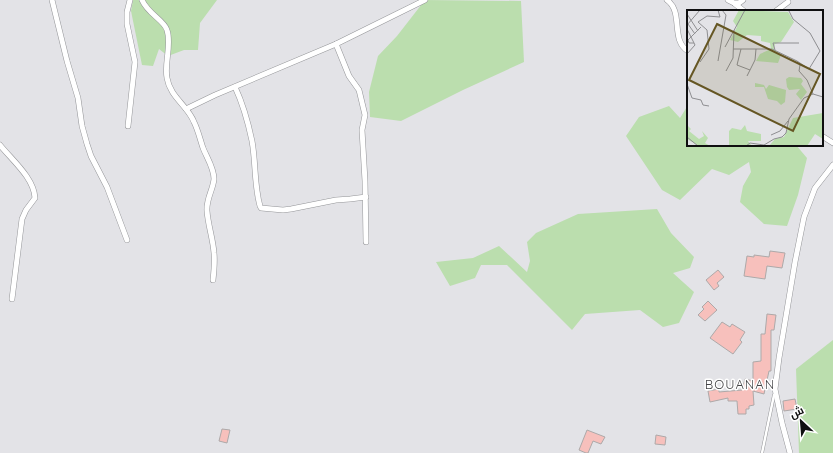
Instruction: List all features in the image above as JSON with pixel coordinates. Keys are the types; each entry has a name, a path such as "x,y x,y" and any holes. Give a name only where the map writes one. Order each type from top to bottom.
{"street":[{"path":"52,0 78,98 82,126 87,144 91,156 107,187 127,240"},
{"path":"128,126 135,62 127,24 127,12 130,0"},
{"path":"142,0 147,10 167,29 167,78 171,90 194,120 202,147 213,170 213,185 207,200 207,210 214,253 213,280"},
{"path":"186,109 336,44 425,0"},
{"path":"667,0 676,11 680,42 687,50"},
{"path":"728,0 743,10"},
{"path":"734,3 739,3 743,0"},
{"path":"777,10 788,2"},
{"path":"336,44 349,76 360,90 365,115 362,130 366,197 366,242"},
{"path":"235,87 241,100 252,141 256,192 262,208 283,210 336,200 366,197"},
{"path":"823,137 833,142"},
{"path":"0,145 30,181 35,192 35,198 26,210 22,219 12,299"},
{"path":"790,453 775,389 779,358 804,218 815,188 833,165"}],"lane":[{"path":"762,453 775,389"}],"green space":[{"path":"133,0 217,0 200,23 198,50 184,50 168,56 159,49 153,66 142,65 131,11"},
{"path":"425,0 521,1 524,62 401,121 370,117 369,92 378,56 397,36"},
{"path":"669,106 680,118 687,107 687,146 797,146 807,158 798,195 787,226 764,224 740,202 743,186 751,172 749,162 729,175 712,169 680,200 662,190 626,136 639,117"},
{"path":"657,209 671,233 694,257 690,268 673,273 694,292 679,323 663,327 640,310 585,314 572,330 507,265 481,265 475,278 450,286 436,262 473,258 499,246 527,272 530,261 527,242 536,233 578,214"},
{"path":"833,340 833,453 799,453 796,369"}],"building":[{"path":"770,251 785,253 782,268 767,266 765,279 744,276 747,256 754,257 754,255 769,257"},
{"path":"718,270 724,277 717,283 719,286 714,290 706,280"},
{"path":"708,301 717,310 705,321 698,315 704,309 702,307"},
{"path":"767,314 776,315 774,330 771,330 771,371 769,371 764,394 753,391 754,405 749,406 749,409 746,409 746,414 738,414 737,401 728,401 728,398 710,402 708,391 719,389 719,392 742,390 745,379 753,381 753,362 761,361 761,334 765,334"},
{"path":"722,322 730,327 732,324 745,332 740,340 742,342 733,354 710,338"},
{"path":"795,399 797,409 784,411 783,401"},
{"path":"222,429 230,430 227,443 219,441"},
{"path":"587,430 605,437 601,444 593,441 588,453 586,453 579,450"},
{"path":"656,435 666,437 665,445 655,444"}],"district":[{"name":"BOUANAN","path":"740,384"}]}
